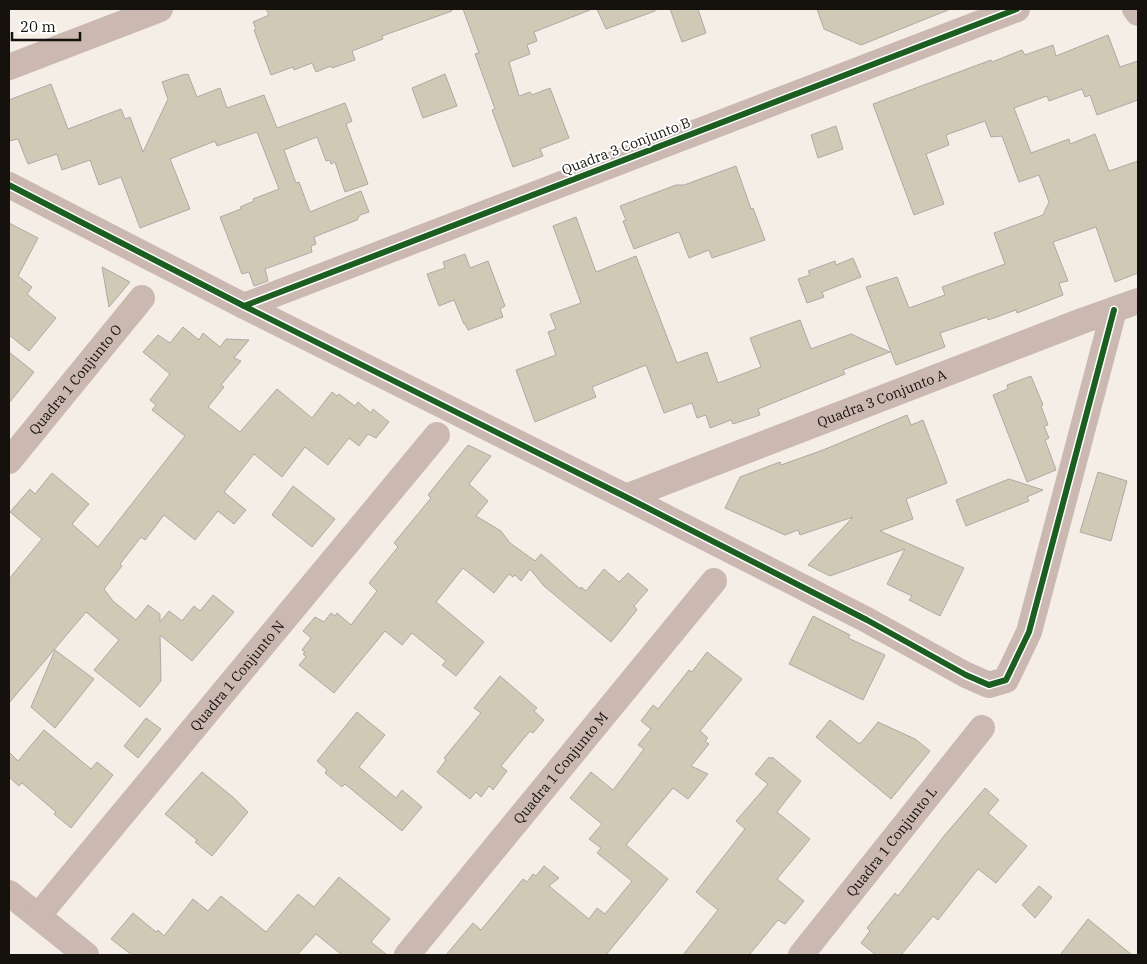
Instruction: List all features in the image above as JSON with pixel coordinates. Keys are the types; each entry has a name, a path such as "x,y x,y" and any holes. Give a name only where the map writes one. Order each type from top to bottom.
{"street":[{"path":"9,67 160,9"},
{"name":"Quadra 3 Conjunto B","path":"244,306 1017,9"},
{"path":"1135,9 1138,13"},
{"path":"9,185 244,306 626,497 867,620 966,675 989,685 1006,680 1029,632 1114,310"},
{"name":"Quadra 1 Conjunto O","path":"9,461 142,298"},
{"name":"Quadra 3 Conjunto A","path":"626,497 1138,301"},
{"name":"Quadra 1 Conjunto N","path":"38,916 437,436"},
{"name":"Quadra 1 Conjunto M","path":"407,955 714,580"},
{"name":"Quadra 1 Conjunto L","path":"802,955 982,728"},
{"path":"9,892 86,955"}],"building":[{"path":"266,9 451,9 452,11 382,36 383,39 352,51 355,60 316,72 312,63 294,70 293,67 271,75 254,30 256,29 253,22 269,15"},
{"path":"463,9 590,9 534,32 537,41 527,45 530,54 509,62 519,96 530,92 532,95 550,88 569,138 540,149 543,156 513,167 492,110 495,109 475,54 479,53"},
{"path":"597,9 655,9 655,11 606,29"},
{"path":"670,9 698,9 706,33 682,42"},
{"path":"817,9 948,10 861,45 824,29"},
{"path":"1108,35 1120,67 1138,61 1138,100 1097,115 1090,95 1085,97 1082,89 1049,101 1047,96 1014,108 1031,153 1069,139 1070,144 1095,134 1109,171 1138,161 1138,273 1115,282 1096,227 1053,242 1068,281 1059,283 1063,295 1017,313 1016,310 988,320 987,317 940,333 945,347 896,365 866,287 897,277 909,308 945,295 942,287 1005,264 994,233 1043,215 1049,202 1039,175 1019,182 1002,136 991,137 985,121 946,135 949,145 926,154 944,204 914,215 873,104 1022,50 1025,55 1053,45 1056,56"},
{"path":"188,74 197,97 220,88 227,108 264,95 277,128 345,103 352,121 346,124 368,184 345,192 335,162 331,164 330,160 326,161 317,137 284,150 296,183 299,182 310,212 361,191 369,212 360,215 357,220 314,237 316,244 311,246 312,252 265,269 268,281 254,286 249,272 242,274 220,217 241,209 240,207 254,201 253,199 279,189 257,132 217,146 215,141 170,159 190,209 140,228 121,177 99,185 90,160 62,170 57,154 28,164 18,139 9,141 9,100 51,84 68,129 121,109 125,119 130,117 143,152 168,99 162,82"},
{"path":"445,74 457,106 423,118 412,88"},
{"path":"836,126 843,149 818,158 811,135"},
{"path":"736,166 751,209 753,208 765,240 712,258 709,250 689,258 679,232 634,249 623,221 626,220 620,206 676,185 684,185"},
{"path":"576,217 596,272 636,256 677,363 707,352 718,383 761,367 750,338 800,320 811,349 851,334 890,352 843,370 845,374 758,409 760,415 733,424 731,420 710,428 706,415 697,418 692,403 664,413 646,365 592,387 596,397 535,422 516,370 556,355 548,332 556,329 550,314 581,303 553,226"},
{"path":"9,223 38,238 18,276 32,287 27,294 56,318 29,351 9,335"},
{"path":"465,254 470,268 488,261 505,306 500,309 503,317 468,330 454,300 439,306 427,274 445,268 443,262"},
{"path":"853,258 861,277 822,292 824,297 807,303 798,279 810,275 808,271 835,261 836,265"},
{"path":"102,267 130,282 109,307"},
{"path":"183,327 199,340 203,333 220,347 226,339 249,340 234,358 241,361 221,385 224,387 208,407 240,432 277,389 312,418 332,392 337,396 339,394 355,406 358,402 371,413 373,409 389,422 376,438 368,434 359,446 349,438 328,465 305,447 282,477 254,454 224,492 246,510 234,524 218,511 195,540 164,515 145,540 141,537 104,589 113,601 136,620 148,605 160,614 160,622 169,611 182,621 194,606 200,611 213,595 234,612 192,661 160,635 161,681 140,707 94,670 119,640 86,612 9,703 9,579 42,539 10,512 30,489 35,494 52,473 89,504 72,524 98,547 185,436 152,410 156,405 150,400 170,374 143,352 158,335 170,343"},
{"path":"9,352 34,372 9,403"},
{"path":"1031,376 1043,405 1041,406 1048,425 1044,426 1049,438 1045,440 1056,470 1027,482 993,395 1008,389 1007,385"},
{"path":"907,415 911,425 923,420 947,483 906,499 913,519 880,531 964,568 940,616 909,600 912,596 887,584 905,549 830,576 808,565 853,517 800,535 798,530 785,535 725,508 740,477 780,462 781,465 823,450"},
{"path":"468,445 491,456 469,484 488,501 476,516 501,531 510,543 535,561 541,554 580,589 581,587 586,591 604,569 619,582 628,573 648,590 634,606 637,610 611,642 544,586 530,569 521,581 515,575 513,577 509,574 494,593 463,568 436,602 484,642 456,676 442,665 446,661 412,633 402,645 385,631 334,693 299,665 306,657 303,654 305,652 302,650 311,638 303,631 315,617 324,622 331,613 335,616 337,613 351,625 377,591 369,583 398,547 394,543 431,498 428,495"},
{"path":"1098,472 1127,481 1111,541 1080,532"},
{"path":"1009,479 1043,490 1027,497 1029,501 966,526 956,500"},
{"path":"293,486 335,519 312,547 272,515"},
{"path":"813,616 850,635 848,638 885,655 863,700 789,664"},
{"path":"55,650 94,679 55,728 31,707"},
{"path":"707,652 742,679 700,731 708,738 705,741 709,744 691,766 708,774 688,799 673,788 626,845 668,879 606,955 446,955 473,923 481,930 523,879 527,882 533,874 536,876 544,866 559,878 549,886 589,919 597,908 605,914 632,881 597,853 601,848 589,839 602,824 570,798 591,772 613,790 644,749 638,745 651,729 641,721 653,705 658,709 689,670 692,672"},
{"path":"500,676 537,708 534,711 544,720 533,733 530,731 501,766 507,771 493,790 489,786 481,797 476,792 470,799 437,772 446,760 444,758 481,713 474,708"},
{"path":"357,712 385,735 359,767 396,798 402,790 422,807 402,831 345,784 342,787 325,773 327,770 317,761"},
{"path":"146,718 161,729 138,758 124,746"},
{"path":"830,720 858,743 861,743 878,722 915,739 930,751 891,799 816,737"},
{"path":"44,730 91,769 97,762 113,775 71,828 54,814 56,812 22,783 19,786 9,777 9,752 18,761"},
{"path":"769,757 771,759 772,757 801,781 777,812 810,839 777,879 804,901 785,924 778,920 749,955 683,955 718,910 696,892 745,829 736,821 768,784 755,774"},
{"path":"202,772 248,812 212,856 195,842 197,840 165,814"},
{"path":"985,788 999,800 988,813 1027,846 996,883 978,869 938,920 933,916 901,955 876,955 861,943 870,931 867,928 895,893 898,896 944,836"},
{"path":"339,877 390,919 371,942 387,955 342,955 316,934 297,955 132,955 111,939 133,913 156,932 158,930 164,936 193,899 208,911 221,896 266,932 298,894 314,907"},
{"path":"1039,886 1052,897 1035,918 1022,905"},
{"path":"1088,919 1132,955 1060,955"}],"cycle path":[{"path":"244,306 1017,9"},
{"path":"9,185 244,306 626,497 867,620 966,675 989,685 1006,680 1029,632 1114,310"}]}
